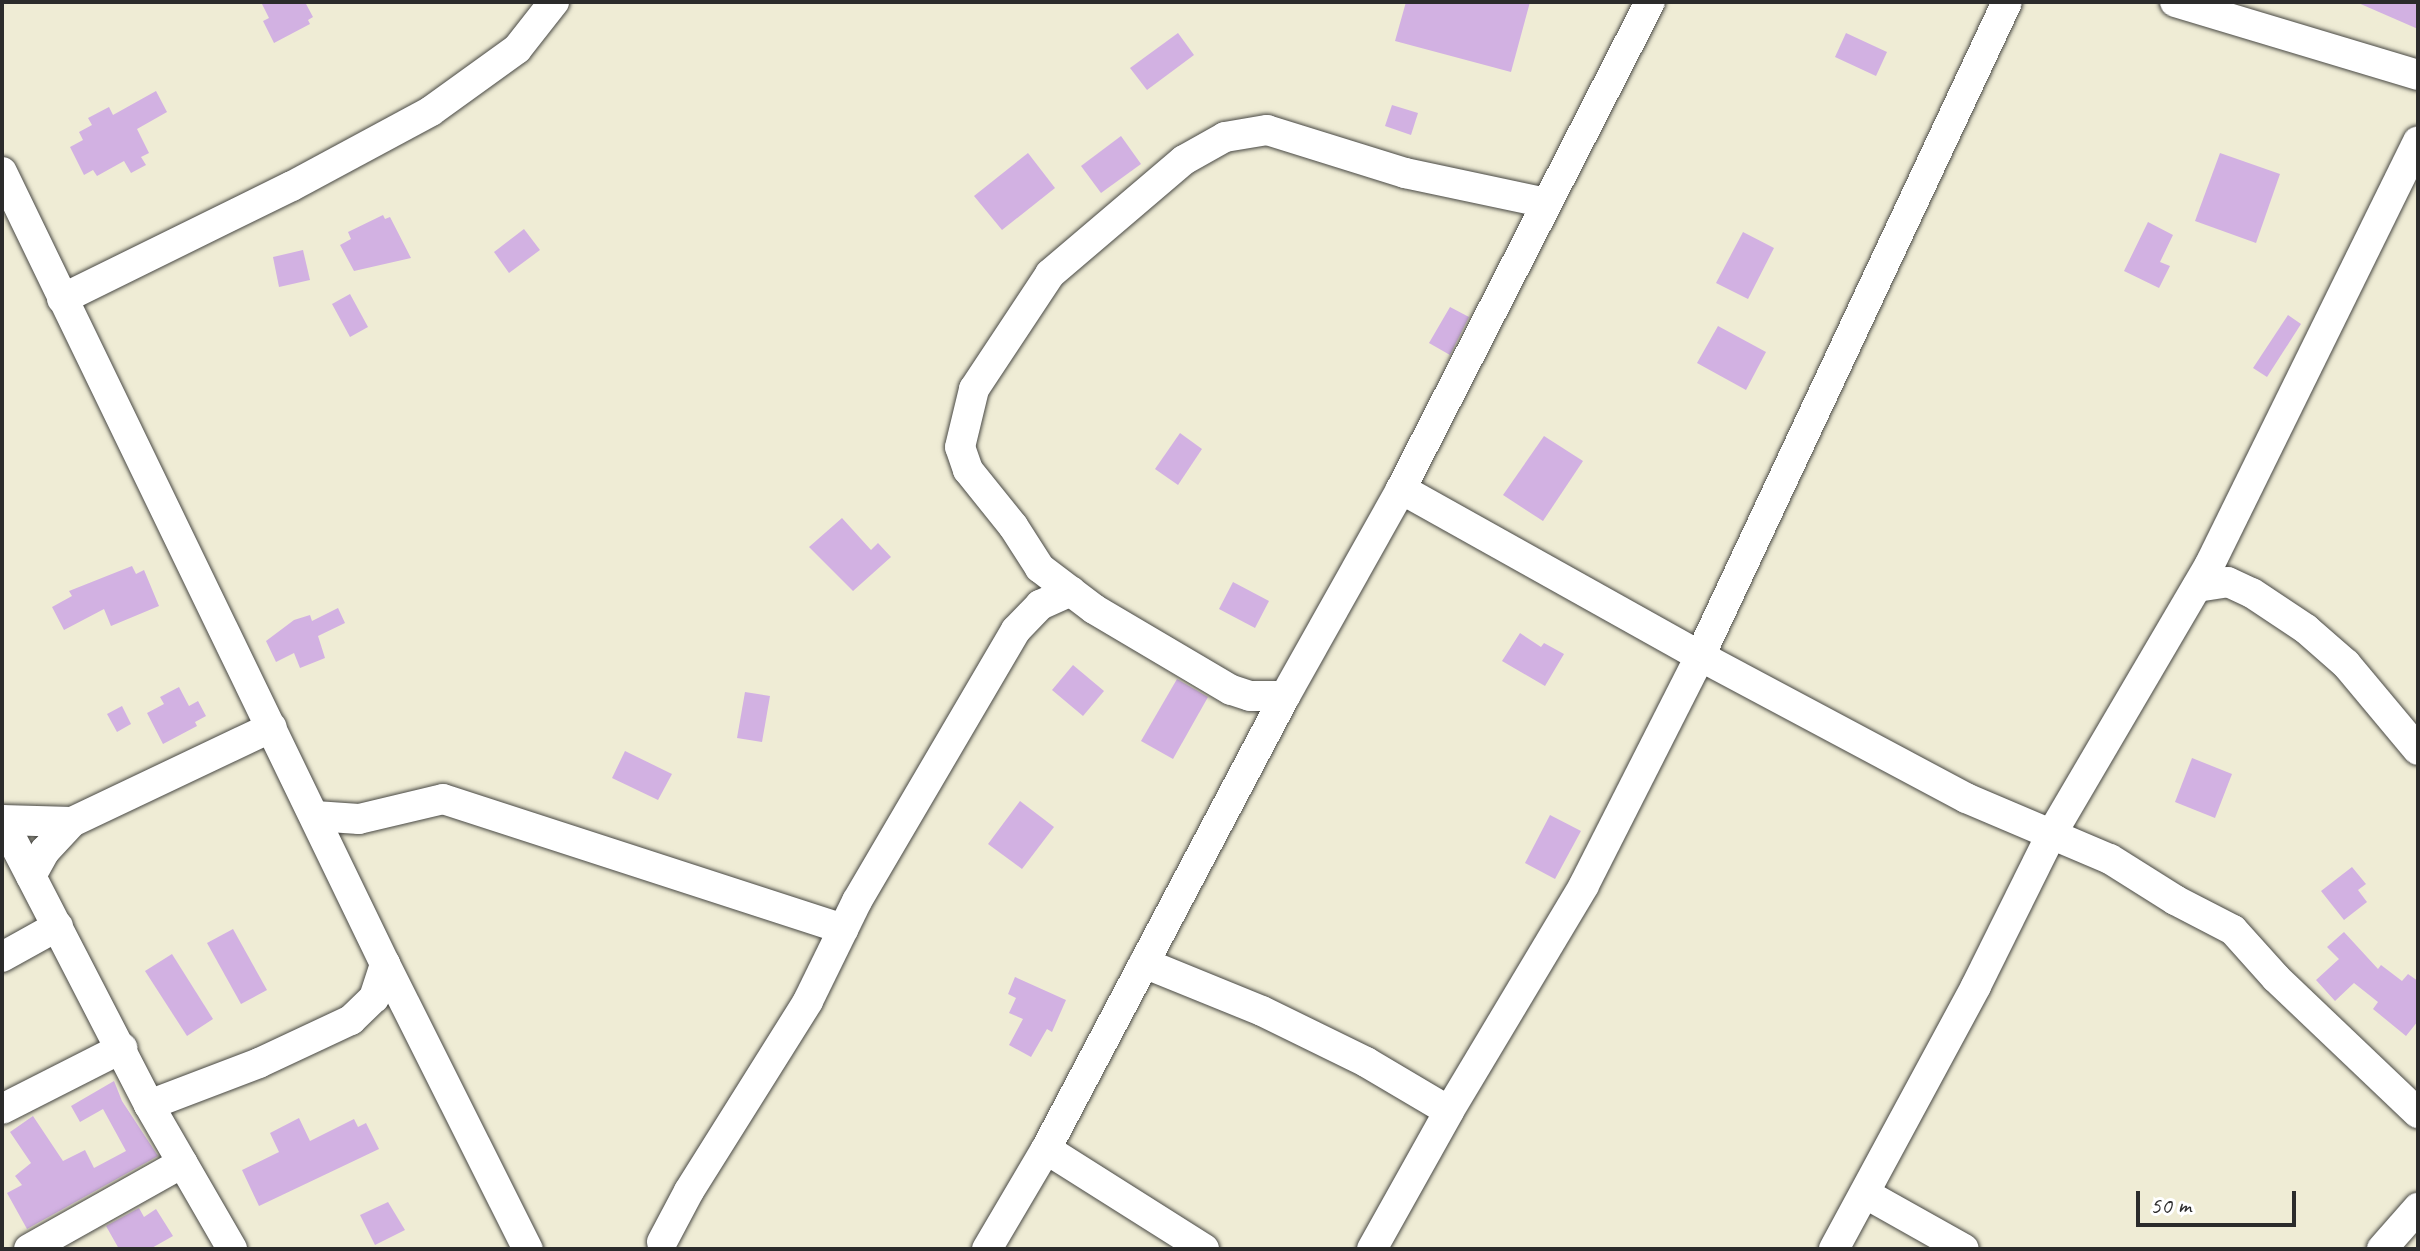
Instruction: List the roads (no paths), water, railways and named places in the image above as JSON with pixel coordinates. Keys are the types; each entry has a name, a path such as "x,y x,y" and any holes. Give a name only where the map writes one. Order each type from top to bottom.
{"street":[{"path":"62,299 292,186 431,111 517,49 554,2"},
{"path":"987,1249 1046,1149 1285,696 1401,489 1650,2"},
{"path":"1372,1249 1449,1111 1584,885 1700,656 2007,2"},
{"path":"2175,2 2418,75"},
{"path":"1285,696 1250,696 1231,690 1094,609 1040,568 1013,526 968,470 960,447 964,420 987,363 1050,274 1184,160 1225,137 1267,130 1405,173 1546,203"},
{"path":"1834,1249 1866,1194 2051,835 2197,587 2418,141"},
{"path":"2,172 385,964 528,1249"},
{"path":"1401,489 1700,656 1966,798 2110,859 2233,930 2276,978 2418,1113"},
{"path":"2197,587 2228,582 2252,593 2306,629 2346,664 2417,745"},
{"path":"658,1247 689,1191 808,1001 843,929 1016,630 1040,605 1071,591"},
{"path":"31,876 45,851 72,822 272,727"},
{"path":"315,816 345,821 443,799 843,929"},
{"path":"341,868 353,838 375,815"},
{"path":"72,822 2,820 149,1105 232,1249"},
{"path":"2,957 58,926"},
{"path":"1144,963 1262,1011 1366,1062 1449,1111"},
{"path":"149,1105 259,1063 351,1020 374,998 385,964"},
{"path":"351,1020 384,1017 419,1031"},
{"path":"2,1109 122,1048"},
{"path":"1046,1149 1204,1249"},
{"path":"29,1249 182,1163"},
{"path":"1866,1194 1964,1249"},
{"path":"2382,1249 2418,1208"}]}
